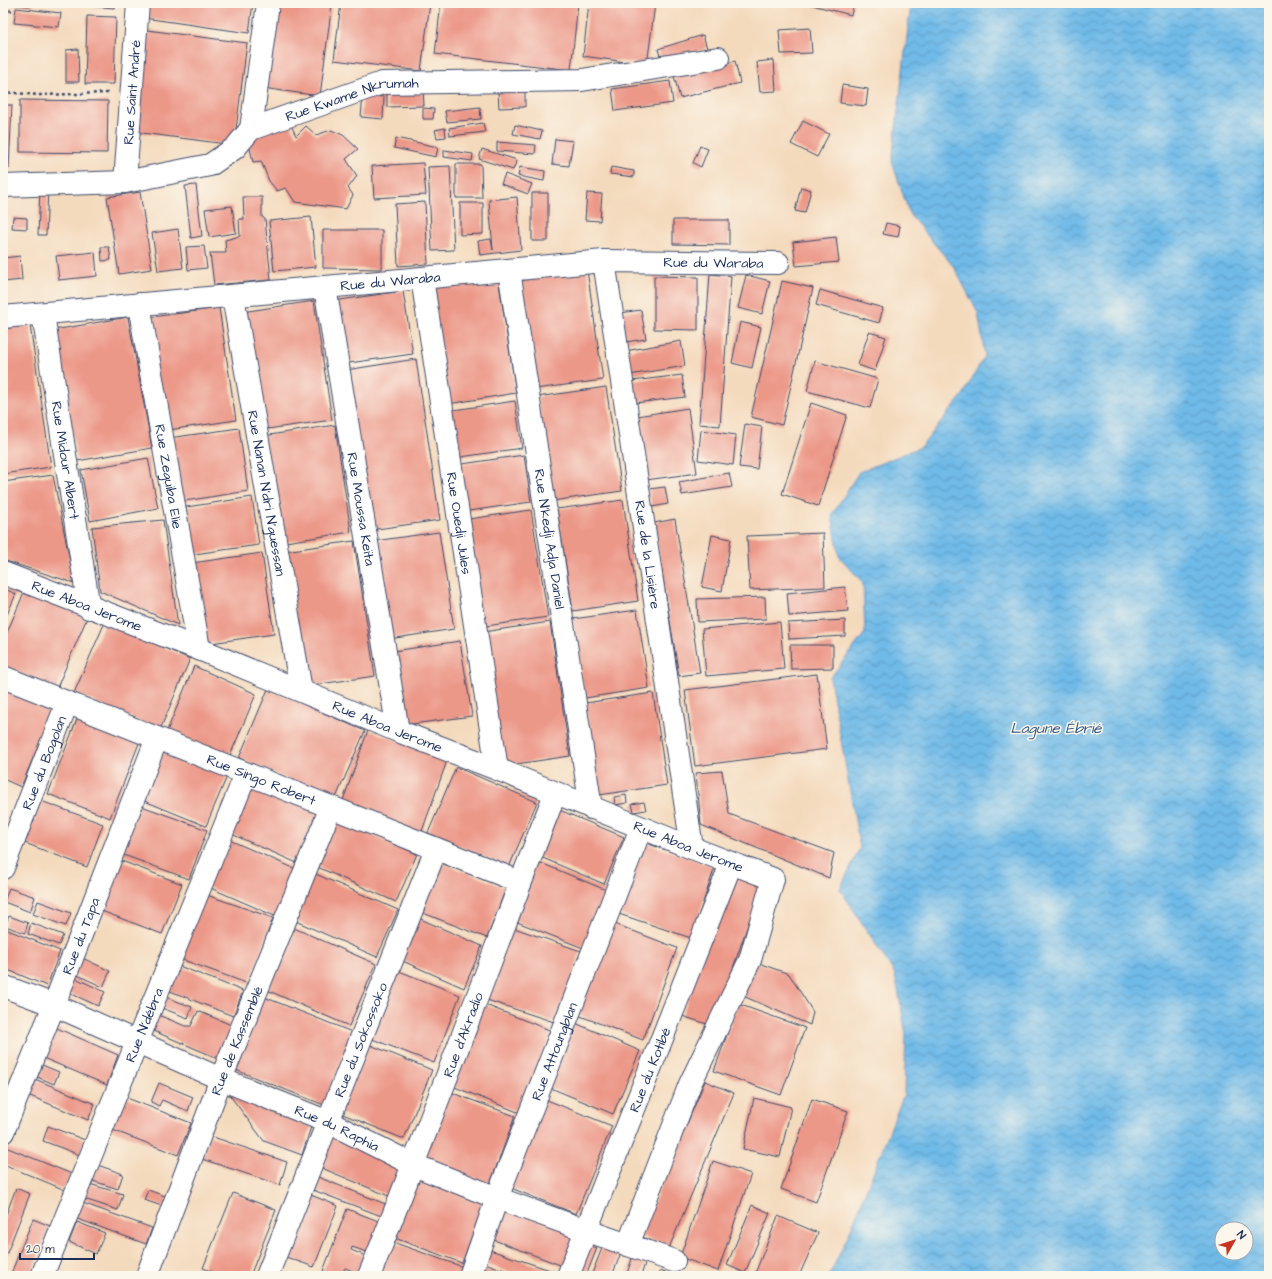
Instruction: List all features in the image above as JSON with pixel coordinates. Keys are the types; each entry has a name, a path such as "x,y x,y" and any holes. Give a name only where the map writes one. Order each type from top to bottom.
{"street":[{"name":"Rue Saint André","path":"125,182 138,3"},
{"path":"3,186 125,182 210,165 235,148 251,129 268,3"},
{"name":"Rue Kwame Nkrumah","path":"251,129 382,83 582,80 718,58"},
{"name":"Rue du Waraba","path":"3,317 604,261 778,262"},
{"name":"Rue de la Lisière","path":"604,261 692,848"},
{"name":"Rue N'kedji Adja Daniel","path":"509,270 591,808"},
{"name":"Rue Ouedji Jules","path":"422,278 497,769"},
{"name":"Rue Moussa Keïta","path":"325,287 398,731"},
{"name":"Rue Nanan N'dri N'guessan","path":"233,296 301,690"},
{"name":"Rue Zeguiba Elie","path":"139,304 199,649"},
{"name":"Rue Midour Albert","path":"43,314 89,608"},
{"name":"Rue Aboa Jerome","path":"3,573 89,608 199,649 398,731 497,769 731,864 773,879 750,960 690,1084 628,1245"},
{"name":"Rue Singo Robert","path":"3,677 520,882"},
{"name":"Rue du Bogolan","path":"3,868 68,703"},
{"name":"Rue du Tapa","path":"3,1132 54,1005 157,738"},
{"name":"Rue N'débra","path":"42,1276 246,774"},
{"name":"Rue d'Akradio","path":"369,1276 414,1164 520,882 556,794"},
{"name":"Rue de Kassemblé","path":"147,1276 221,1079 331,808"},
{"name":"Rue Attoungblan","path":"470,1276 497,1198 642,828"},
{"name":"Rue du Sokossoko","path":"267,1276 436,849"},
{"name":"Rue du Kotibé","path":"568,1276 731,864"},
{"name":"Rue du Raphia","path":"3,986 54,1005 221,1079 328,1122 414,1164 497,1198 674,1261"}],"path":[{"path":"3,10 14,12"},
{"path":"3,92 40,95 132,92"}],"water":[{"name":"Lagune Ébrié","path":"911,3 1269,3 1269,1276 829,1276 849,1234 904,1094 906,1034 895,974 840,889 860,848 830,678 865,633 863,583 839,556 832,515 859,472 921,447 963,395 985,355 978,313 954,267 910,215 892,162"}],"building":[{"path":"16,3 33,3 32,6 16,5"},
{"path":"67,3 115,3 114,8"},
{"path":"146,3 253,3 249,33 144,18"},
{"path":"273,3 332,3 320,96 262,88"},
{"path":"341,3 430,3 421,71 334,60"},
{"path":"441,3 578,3 571,70 435,54"},
{"path":"589,3 655,4 647,65 583,56"},
{"path":"804,3 854,3 851,15"},
{"path":"16,8 61,13 59,27 14,23"},
{"path":"87,16 116,17 114,84 85,84"},
{"path":"810,28 812,53 781,54 779,30"},
{"path":"147,30 247,43 234,145 134,132"},
{"path":"703,35 707,48 662,63 658,49"},
{"path":"78,49 79,82 66,82 66,50"},
{"path":"774,60 776,91 760,92 757,62"},
{"path":"735,61 740,83 680,98 674,76"},
{"path":"670,81 673,103 615,111 612,89"},
{"path":"842,85 868,89 866,106 840,103"},
{"path":"423,89 424,106 387,107 387,90"},
{"path":"525,91 525,107 499,108 498,92"},
{"path":"363,95 384,97 383,119 361,117"},
{"path":"20,100 108,101 107,153 20,152"},
{"path":"3,105 12,105 9,169 3,168"},
{"path":"480,107 481,119 447,122 445,111"},
{"path":"423,108 434,109 433,119 423,119"},
{"path":"803,121 829,134 817,157 791,144"},
{"path":"290,123 296,136 306,126 316,135 331,130 343,135 358,149 346,159 357,176 348,188 353,195 346,209 295,202 286,188 277,191 269,181 261,161 253,162 248,139"},
{"path":"483,123 485,132 450,136 449,128"},
{"path":"515,125 542,131 540,139 513,134"},
{"path":"445,128 446,137 437,138 435,130"},
{"path":"396,138 438,147 436,157 394,148"},
{"path":"555,139 573,141 569,166 552,164"},
{"path":"497,142 536,145 535,154 497,151"},
{"path":"700,146 708,149 701,167 693,163"},
{"path":"482,149 517,160 513,170 479,159"},
{"path":"444,150 473,154 472,161 444,157"},
{"path":"423,163 426,195 374,198 372,166"},
{"path":"456,164 481,164 482,198 456,198"},
{"path":"450,166 454,250 432,251 428,167"},
{"path":"520,167 545,171 544,181 518,176"},
{"path":"611,167 634,171 634,177 610,174"},
{"path":"505,174 532,184 528,194 501,184"},
{"path":"196,185 202,236 191,238 185,186"},
{"path":"801,187 811,190 805,213 795,211"},
{"path":"40,189 48,189 46,235 38,235"},
{"path":"140,192 152,269 119,274 107,197"},
{"path":"532,193 548,193 548,241 532,241"},
{"path":"587,193 602,194 600,221 585,220"},
{"path":"243,197 262,197 262,217 265,219 271,280 214,285 210,253 226,253 225,240 240,236 239,219 244,219"},
{"path":"517,197 521,250 480,255 478,241 491,239 493,250 489,200"},
{"path":"425,202 428,264 398,266 395,204"},
{"path":"460,203 483,203 483,234 460,235"},
{"path":"232,206 236,233 209,237 205,209"},
{"path":"13,217 27,218 27,229 12,228"},
{"path":"311,217 316,267 274,271 269,221"},
{"path":"673,220 729,220 729,245 673,244"},
{"path":"886,223 900,226 898,237 883,234"},
{"path":"178,229 183,268 158,271 152,233"},
{"path":"323,230 382,230 382,269 323,268"},
{"path":"836,237 839,262 796,266 793,242"},
{"path":"204,246 207,268 188,270 186,247"},
{"path":"101,247 109,247 111,260 102,261"},
{"path":"95,252 97,276 59,280 56,256"},
{"path":"20,256 22,280 3,282 3,258"},
{"path":"587,270 603,380 535,389 519,281"},
{"path":"710,274 731,276 720,426 699,424"},
{"path":"746,275 770,281 762,314 738,308"},
{"path":"654,276 698,277 698,330 654,329"},
{"path":"498,277 516,393 448,404 430,287"},
{"path":"782,281 813,288 782,425 751,417"},
{"path":"820,290 883,308 879,323 816,305"},
{"path":"403,291 413,354 342,364 333,301"},
{"path":"314,301 332,420 260,430 242,312"},
{"path":"219,308 236,420 162,431 145,318"},
{"path":"641,310 646,339 625,342 620,313"},
{"path":"128,317 152,448 77,461 54,330"},
{"path":"740,322 761,327 752,368 732,363"},
{"path":"30,325 51,467 3,474 3,329"},
{"path":"869,332 886,337 875,371 858,365"},
{"path":"681,341 685,366 629,375 625,351"},
{"path":"416,359 440,520 370,530 346,370"},
{"path":"815,361 878,379 870,408 807,391"},
{"path":"682,375 685,397 635,403 632,381"},
{"path":"606,387 622,491 552,501 537,397"},
{"path":"515,401 522,448 454,458 447,411"},
{"path":"811,403 847,415 818,506 782,494"},
{"path":"688,408 697,473 646,480 637,416"},
{"path":"745,424 762,427 757,469 739,467"},
{"path":"335,425 351,532 279,543 263,436"},
{"path":"239,428 248,491 178,502 169,438"},
{"path":"701,430 736,435 733,465 698,460"},
{"path":"524,455 531,502 462,512 455,465"},
{"path":"148,458 158,508 90,521 81,470"},
{"path":"729,473 732,487 682,495 679,482"},
{"path":"53,475 74,583 3,560 3,482"},
{"path":"665,487 668,504 652,507 649,489"},
{"path":"252,497 259,545 187,555 180,508"},
{"path":"623,500 638,601 573,611 557,509"},
{"path":"531,510 548,617 479,627 462,520"},
{"path":"675,519 700,673 679,676 654,523"},
{"path":"163,520 178,625 100,591 92,527"},
{"path":"439,532 454,629 389,639 374,541"},
{"path":"823,533 825,587 750,590 747,536"},
{"path":"712,535 731,539 722,591 702,587"},
{"path":"354,541 375,676 306,686 285,551"},
{"path":"262,553 274,634 204,644 192,563"},
{"path":"845,587 848,611 789,616 787,593"},
{"path":"3,588 16,594 3,624"},
{"path":"25,590 87,618 56,690 3,666 3,642"},
{"path":"765,597 766,619 698,622 697,599"},
{"path":"637,610 649,688 585,698 573,619"},
{"path":"845,620 845,636 789,639 788,623"},
{"path":"105,622 190,659 160,730 74,693"},
{"path":"550,622 570,756 503,766 483,632"},
{"path":"780,622 784,669 706,676 702,629"},
{"path":"460,641 472,716 405,725 394,651"},
{"path":"790,645 833,645 833,668 791,669"},
{"path":"194,666 256,694 229,758 167,731"},
{"path":"817,674 827,749 695,766 685,690"},
{"path":"3,687 54,708 21,787 3,779"},
{"path":"268,689 365,731 335,800 239,758"},
{"path":"653,693 667,785 599,795 585,703"},
{"path":"79,714 141,738 110,818 48,794"},
{"path":"368,730 448,758 421,834 341,806"},
{"path":"164,747 228,774 206,826 142,800"},
{"path":"456,767 537,802 509,867 428,833"},
{"path":"722,771 729,814 834,853 829,878 701,825 696,773"},
{"path":"248,782 319,813 297,863 227,832"},
{"path":"626,795 627,803 615,805 614,797"},
{"path":"41,801 103,824 87,867 25,843"},
{"path":"644,802 646,810 634,812 632,804"},
{"path":"139,805 207,830 189,879 121,854"},
{"path":"557,809 624,837 604,884 538,856"},
{"path":"336,819 417,854 396,902 315,866"},
{"path":"227,839 298,870 277,917 206,886"},
{"path":"643,842 715,867 691,938 619,914"},
{"path":"119,860 182,884 162,934 99,910"},
{"path":"437,861 506,888 487,938 418,911"},
{"path":"536,861 606,890 583,948 512,920"},
{"path":"311,872 398,910 377,957 291,919"},
{"path":"732,874 762,884 713,1026 682,1016"},
{"path":"9,888 35,897 30,912 4,902"},
{"path":"201,893 273,918 249,984 178,958"},
{"path":"38,901 71,913 66,926 33,914"},
{"path":"9,916 28,923 25,933 5,926"},
{"path":"416,917 482,946 464,988 398,959"},
{"path":"610,922 677,948 643,1040 575,1014"},
{"path":"31,923 63,935 59,945 28,934"},
{"path":"511,927 581,951 557,1023 487,1000"},
{"path":"3,928 60,951 47,986 3,968"},
{"path":"294,928 376,964 349,1026 267,990"},
{"path":"76,955 110,971 103,987 69,971"},
{"path":"750,960 789,974 813,1012 810,1025 736,993"},
{"path":"174,964 243,991 233,1016 165,989"},
{"path":"394,969 460,995 434,1063 367,1037"},
{"path":"69,975 105,992 98,1006 63,990"},
{"path":"259,995 352,1032 324,1105 231,1068"},
{"path":"163,996 192,1007 188,1018 159,1007"},
{"path":"483,1004 552,1031 520,1113 452,1086"},
{"path":"738,1004 805,1028 781,1095 714,1071"},
{"path":"198,1011 236,1027 222,1060 149,1029 156,1014 185,1026 191,1026"},
{"path":"573,1022 640,1051 613,1114 546,1086"},
{"path":"50,1025 118,1055 107,1085 36,1055"},
{"path":"368,1044 432,1070 404,1139 340,1113"},
{"path":"35,1062 59,1072 54,1084 30,1074"},
{"path":"30,1077 95,1104 88,1120 23,1093"},
{"path":"705,1081 734,1093 669,1248 640,1236"},
{"path":"159,1083 193,1097 188,1111 162,1100 159,1106 151,1102"},
{"path":"225,1089 311,1127 302,1155 264,1141"},
{"path":"447,1091 515,1116 490,1184 422,1159"},
{"path":"122,1096 191,1123 178,1155 110,1129"},
{"path":"542,1098 612,1126 576,1214 506,1186"},
{"path":"754,1098 791,1107 780,1157 743,1149"},
{"path":"812,1099 848,1111 816,1202 781,1189"},
{"path":"48,1126 85,1140 80,1155 43,1141"},
{"path":"330,1133 403,1164 391,1197 317,1166"},
{"path":"210,1136 287,1162 280,1185 202,1159"},
{"path":"3,1146 72,1174 65,1190 3,1164"},
{"path":"713,1161 751,1174 718,1271 680,1257"},
{"path":"92,1163 123,1174 118,1189 87,1179"},
{"path":"416,1174 485,1200 462,1263 392,1237"},
{"path":"318,1177 388,1205 384,1217 313,1190"},
{"path":"86,1183 123,1194 118,1210 81,1198"},
{"path":"16,1188 30,1194 3,1263 3,1223"},
{"path":"148,1190 168,1197 165,1207 144,1200"},
{"path":"233,1193 276,1210 250,1276 223,1276 203,1268"},
{"path":"306,1193 338,1206 314,1267 283,1256"},
{"path":"80,1202 152,1228 146,1244 75,1218"},
{"path":"752,1205 770,1213 745,1273 727,1265"},
{"path":"505,1208 578,1234 568,1268 494,1240"},
{"path":"347,1209 381,1222 370,1253 352,1247 351,1250 368,1257 363,1275 345,1268 341,1276 335,1276 323,1271"},
{"path":"778,1216 818,1233 799,1276 754,1276"},
{"path":"33,1219 50,1226 30,1276 10,1276"},
{"path":"77,1222 105,1233 96,1254 69,1242"},
{"path":"387,1240 463,1267 459,1276 374,1276"},
{"path":"581,1242 597,1248 586,1276 569,1276"},
{"path":"604,1243 622,1250 612,1276 591,1276"},
{"path":"490,1250 562,1274 561,1276 521,1276 485,1263"},
{"path":"633,1256 646,1260 641,1276 626,1276"},
{"path":"480,1267 503,1276 476,1276"},
{"path":"660,1271 674,1276 658,1276"}]}
